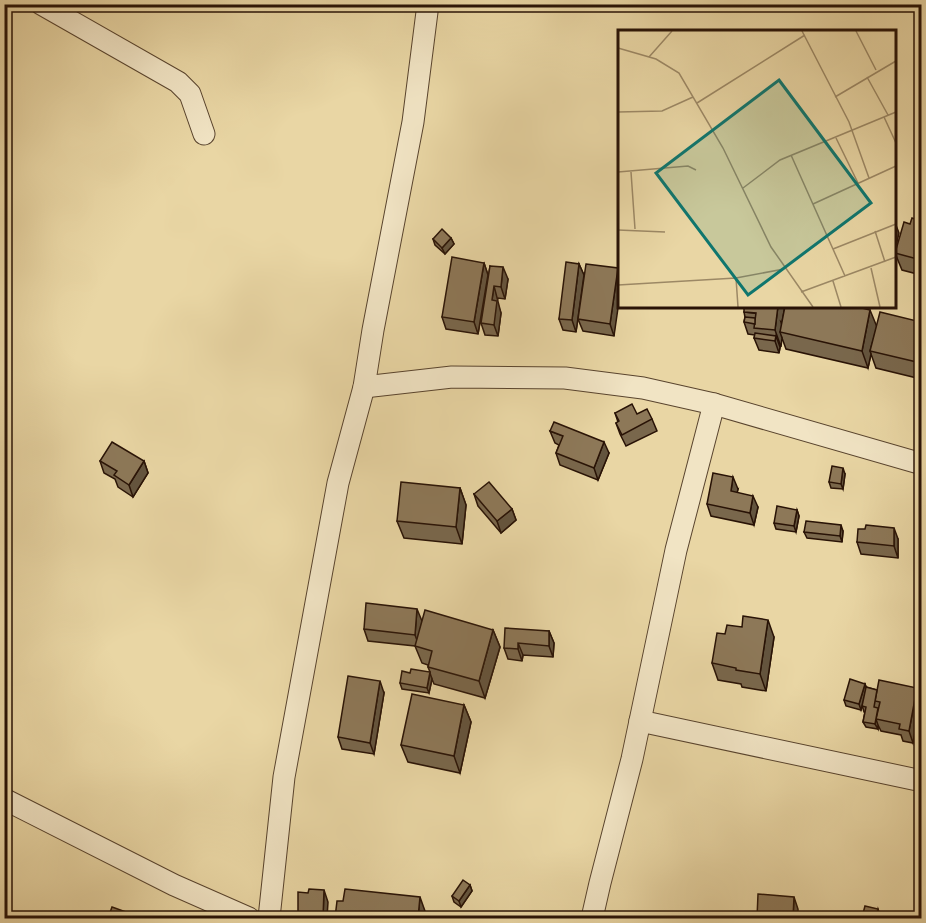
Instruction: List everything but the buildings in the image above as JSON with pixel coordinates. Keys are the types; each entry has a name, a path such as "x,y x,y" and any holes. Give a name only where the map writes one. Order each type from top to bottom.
{"street":[{"path":"41,4 178,82 190,94 204,134"},
{"path":"269,918 284,777 338,483 364,387 413,122 428,4"},
{"path":"364,387 452,377 565,378 643,388 714,404 921,464"},
{"path":"592,918 632,759 676,550 714,404"},
{"path":"640,721 921,781"},
{"path":"4,799 174,885 249,918"}]}
